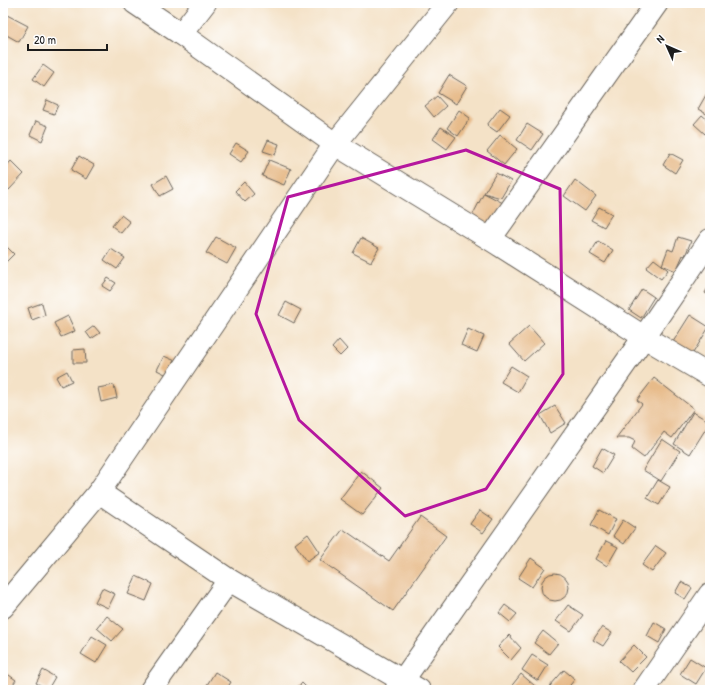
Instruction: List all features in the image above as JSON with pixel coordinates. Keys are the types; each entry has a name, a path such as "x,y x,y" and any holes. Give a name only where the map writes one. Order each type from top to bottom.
{"street":[{"path":"135,3 335,144 490,239 644,337 710,376"},
{"path":"181,34 205,3"},
{"path":"3,607 99,492 335,144 448,3"},
{"path":"490,239 657,3"},
{"path":"99,492 229,580 406,687 710,240"},
{"path":"151,690 229,580"},
{"path":"644,690 710,594"}],"highlighted area":[{"path":"466,150 560,189 563,374 486,489 405,516 299,420 256,314 288,197"}],"building":[{"path":"7,15 28,26 19,42 3,33 3,22"},
{"path":"43,65 54,73 44,87 33,79"},
{"path":"449,75 467,86 456,104 438,93"},
{"path":"710,88 710,116 698,109"},
{"path":"437,96 446,106 434,117 425,106"},
{"path":"47,100 58,105 54,114 43,110"},
{"path":"500,108 510,115 497,132 487,125"},
{"path":"459,110 470,118 458,136 447,128"},
{"path":"702,115 710,122 710,128 705,134 694,124"},
{"path":"36,121 48,126 42,141 30,135"},
{"path":"527,124 543,134 532,150 517,140"},
{"path":"441,127 456,137 447,149 433,139"},
{"path":"500,135 517,149 504,165 487,151"},
{"path":"268,140 279,144 275,155 263,151"},
{"path":"236,143 249,151 241,162 229,154"},
{"path":"670,153 683,160 675,173 663,165"},
{"path":"79,156 94,165 86,179 71,170"},
{"path":"269,160 291,169 284,185 262,176"},
{"path":"11,161 24,174 9,190 3,184 3,170"},
{"path":"496,173 511,181 501,198 484,193"},
{"path":"166,176 173,189 160,196 153,184"},
{"path":"575,180 596,196 585,211 564,196"},
{"path":"244,182 254,194 245,202 235,191"},
{"path":"484,193 503,203 491,226 472,216"},
{"path":"599,207 612,214 604,227 591,220"},
{"path":"121,215 130,222 121,233 112,226"},
{"path":"216,237 236,248 227,264 206,253"},
{"path":"678,237 691,241 685,256 683,255 676,271 662,265 668,249 673,251"},
{"path":"361,238 379,248 371,262 353,253"},
{"path":"598,241 613,250 605,263 590,254"},
{"path":"3,243 14,254 4,264 3,263"},
{"path":"111,249 125,258 117,269 104,260"},
{"path":"654,259 668,270 661,279 646,268"},
{"path":"108,278 116,283 110,291 102,286"},
{"path":"710,284 710,296 705,293"},
{"path":"642,289 654,297 641,318 629,310"},
{"path":"286,302 301,310 294,323 279,315"},
{"path":"42,303 45,315 32,320 28,308"},
{"path":"690,315 709,327 690,358 671,345"},
{"path":"68,316 75,331 61,337 54,323"},
{"path":"94,326 100,333 91,339 86,332"},
{"path":"529,326 544,343 524,361 509,344"},
{"path":"468,329 484,336 477,352 461,345"},
{"path":"339,340 347,349 340,356 332,348"},
{"path":"85,349 86,363 73,363 73,350"},
{"path":"164,356 180,363 173,378 157,370"},
{"path":"511,366 527,376 518,392 501,382"},
{"path":"67,371 72,381 61,386 56,377"},
{"path":"654,378 694,409 672,438 664,432 644,458 632,449 635,441 629,438 616,438 642,404 637,400"},
{"path":"114,385 117,398 101,402 98,388"},
{"path":"555,406 566,423 550,433 540,415"},
{"path":"693,412 710,422 690,454 674,444"},
{"path":"662,439 680,451 661,481 643,470"},
{"path":"602,448 614,455 603,473 592,466"},
{"path":"361,471 383,488 362,515 340,499"},
{"path":"658,480 670,487 659,505 647,498"},
{"path":"480,510 493,519 483,533 470,524"},
{"path":"599,510 616,519 608,535 591,525"},
{"path":"420,517 446,536 393,611 320,560 343,529 389,561"},
{"path":"623,520 635,528 624,544 613,536"},
{"path":"308,534 320,552 307,561 295,544"},
{"path":"606,541 618,547 607,566 596,559"},
{"path":"656,546 666,553 652,572 642,565"},
{"path":"531,558 545,568 532,587 518,578"},
{"path":"555,573 565,577 569,587 565,597 555,601 545,597 541,587 545,577"},
{"path":"136,576 153,584 146,601 128,594"},
{"path":"681,582 692,588 685,599 675,593"},
{"path":"102,588 115,594 108,608 95,602"},
{"path":"505,605 517,614 510,622 499,613"},
{"path":"568,605 583,615 571,631 556,621"},
{"path":"107,616 123,629 112,641 97,628"},
{"path":"654,622 666,629 659,643 647,636"},
{"path":"602,627 612,633 603,646 593,640"},
{"path":"543,631 558,643 549,654 534,643"},
{"path":"509,635 521,648 511,660 498,647"},
{"path":"92,636 107,645 96,663 81,654"},
{"path":"634,645 646,657 631,672 619,661"},
{"path":"532,655 548,665 538,681 522,670"},
{"path":"690,658 706,668 696,684 680,674"},
{"path":"43,670 55,677 48,689 36,683"},
{"path":"564,670 575,679 566,690 556,690 550,686"},
{"path":"215,672 231,682 226,690 207,690 205,688"},
{"path":"6,673 16,680 9,690 3,686 3,678"},
{"path":"521,674 535,686 533,690 509,689"},
{"path":"302,683 309,690 294,690"}]}
